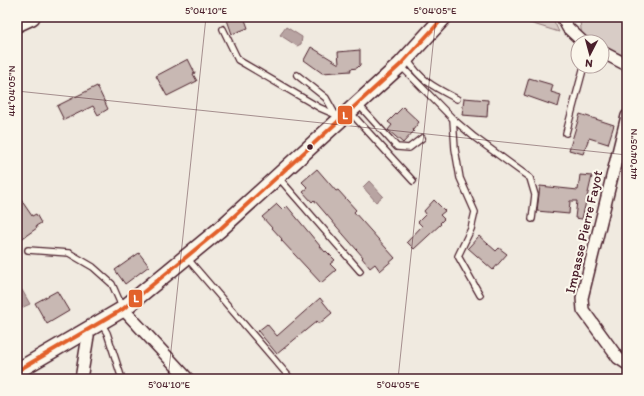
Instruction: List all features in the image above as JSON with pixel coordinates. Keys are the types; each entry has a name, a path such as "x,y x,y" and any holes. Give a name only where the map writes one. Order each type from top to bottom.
{"main road":[{"path":"17,24 32,17"},
{"path":"17,371 123,309 185,256 219,230 347,112 404,62 436,23 444,17"}],"street":[{"path":"562,17 568,28 574,34"},
{"path":"610,56 627,65"},
{"name":"Impasse Pierre Fayot","path":"627,116 582,298 583,310 618,358 627,364"},
{"path":"123,309 188,379"},
{"path":"81,379 95,326"}],"lane":[{"path":"223,29 238,60 320,108 347,112 413,181"},
{"path":"404,62 427,83 457,99"},
{"path":"404,62 453,119 474,137 530,178 534,196 532,219"},
{"path":"566,133 582,74"},
{"path":"297,76 397,147 409,148 422,138"},
{"path":"453,119 455,149 460,178 475,212 471,229 458,256 480,295"},
{"path":"277,177 360,271"},
{"path":"28,250 69,253 93,267 112,284 123,309"},
{"path":"185,256 291,379"},
{"path":"95,326 107,334 122,379"}],"shaded area":[{"path":"511,17 552,17 559,32"},
{"path":"584,17 627,17 627,57 610,50 610,34 582,34 580,21"},
{"path":"286,27 302,37 301,44 297,46 280,35"},
{"path":"369,181 383,196 376,202 363,187"},
{"path":"22,290 30,304 21,308 17,301 17,292"}],"building":[{"path":"226,17 244,17 248,28 232,34"},
{"path":"311,47 339,64 338,52 360,50 360,65 357,68 350,69 351,71 322,73 304,60"},
{"path":"188,59 197,81 167,96 156,76"},
{"path":"529,78 553,85 551,92 561,95 558,107 524,95"},
{"path":"97,86 108,109 98,115 93,106 64,120 57,106"},
{"path":"464,98 488,100 487,117 462,115"},
{"path":"403,107 419,122 413,130 414,131 403,143 388,130 392,125 388,122"},
{"path":"580,114 614,125 608,144 589,138 583,154 569,150"},
{"path":"317,169 336,191 338,190 356,210 354,212 395,258 380,271 375,264 370,268 362,258 363,257 314,200 312,202 303,192 308,188 302,182"},
{"path":"580,175 592,176 582,219 575,218 577,201 570,201 569,214 537,211 540,186 578,190"},
{"path":"17,194 32,216 36,214 41,223 36,226 37,228 17,242"},
{"path":"434,200 445,211 440,215 444,219 440,223 441,224 414,249 407,242 422,226 418,222 426,214 424,211"},
{"path":"277,204 283,210 287,206 325,252 326,251 335,260 330,264 336,270 321,283 262,217"},
{"path":"479,236 496,251 499,248 507,254 493,270 468,248"},
{"path":"139,253 149,266 125,284 115,270"},
{"path":"57,291 69,311 47,324 35,303"},
{"path":"320,298 332,313 319,324 317,321 277,354 258,331 267,324 277,336"}],"transit line":[{"name":"L","path":"17,371 123,309 219,230 400,65 444,17"}]}
